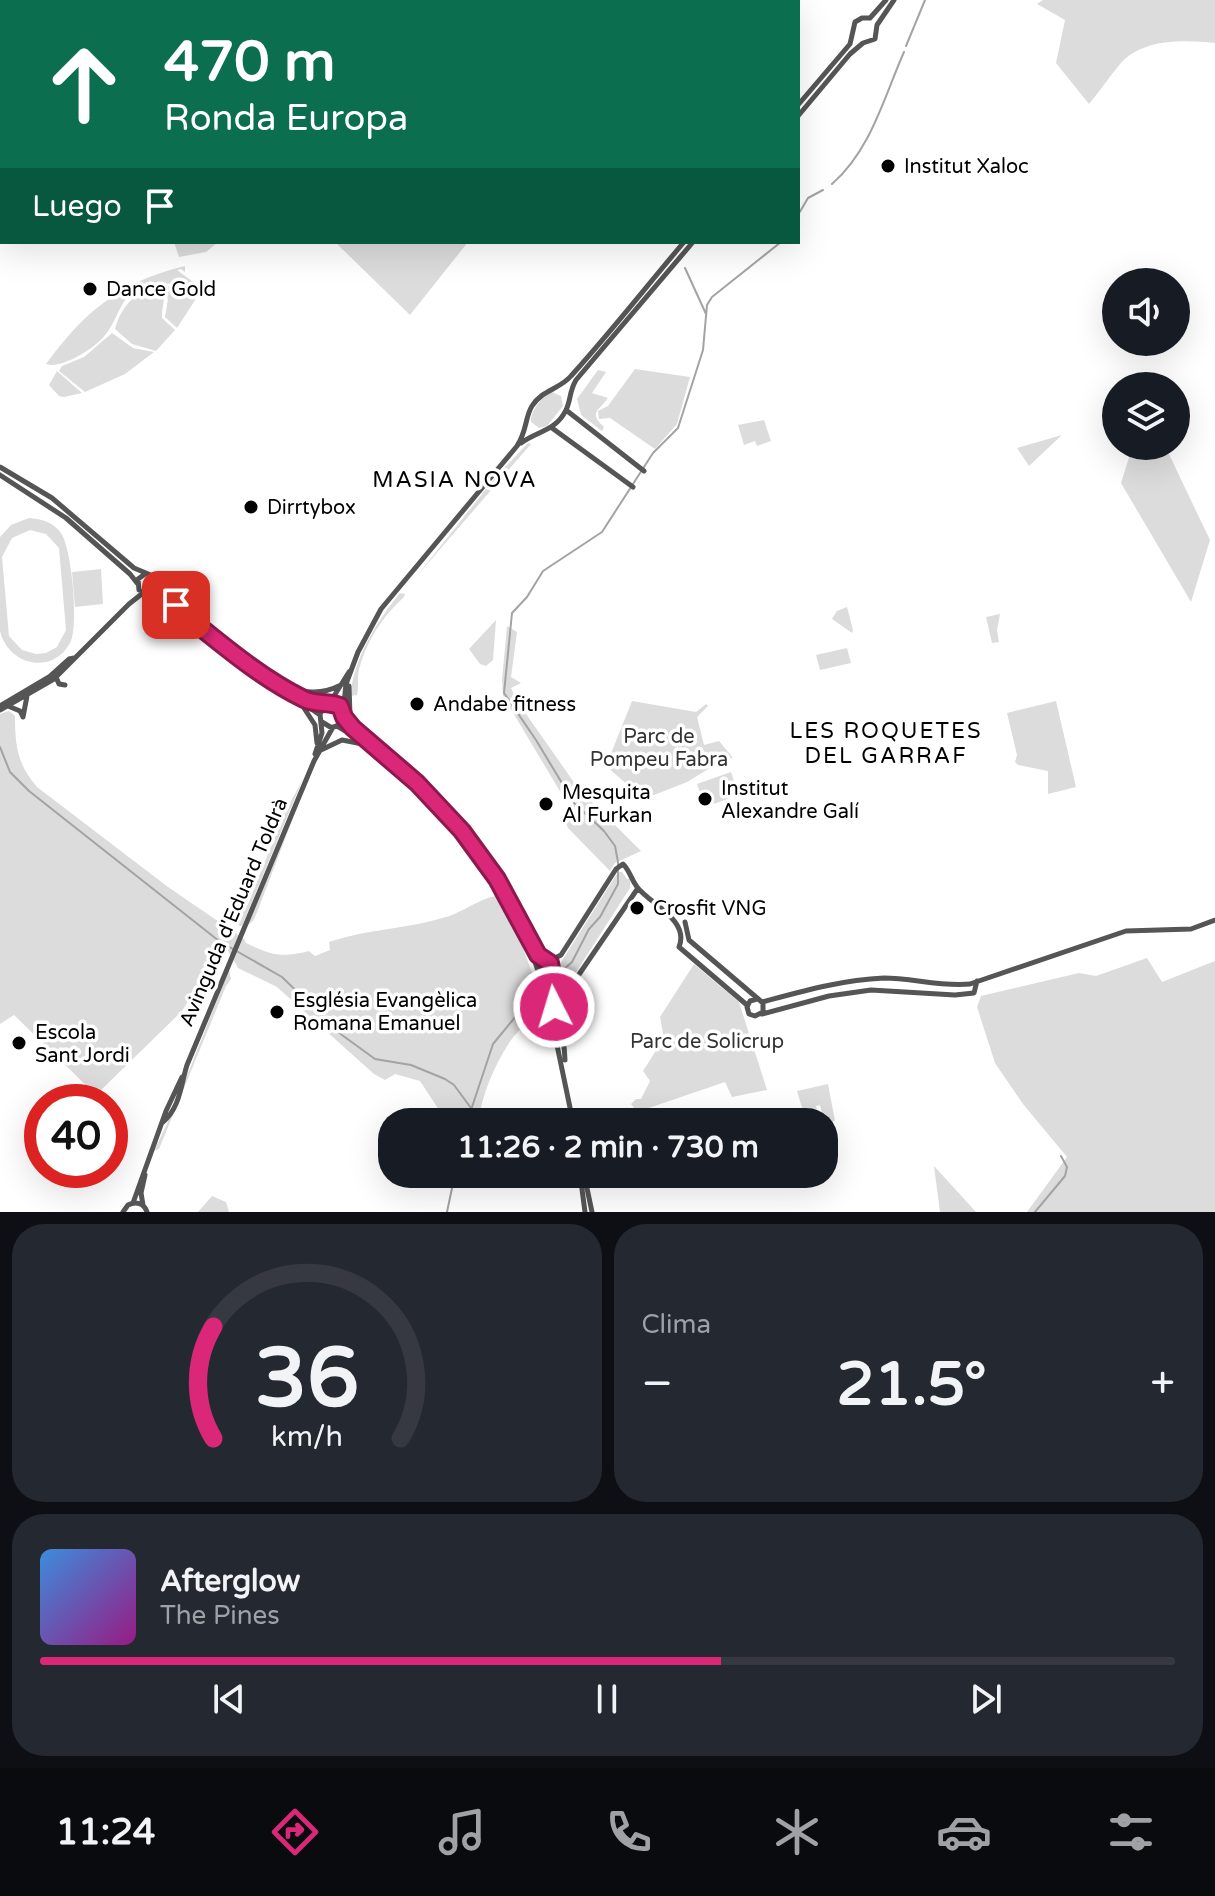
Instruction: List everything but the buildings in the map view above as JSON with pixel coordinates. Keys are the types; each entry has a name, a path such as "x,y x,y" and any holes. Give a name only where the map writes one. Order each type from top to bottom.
{"street":[{"path":"870,18 886,0"},
{"path":"800,114 850,54 863,43 875,39 877,25 894,0"},
{"path":"800,103 845,50 856,21 863,17 870,18 877,25"},
{"path":"853,35 863,43"},
{"path":"538,432 527,415 540,395 571,376 682,244"},
{"path":"517,446 538,432 552,428 567,407 569,392 576,380 691,244"},
{"path":"553,388 565,395 567,407 644,471"},
{"path":"320,715 352,668 381,609 517,446 529,421"},
{"path":"552,428 633,487"},
{"path":"0,467 52,498 143,572 154,577 158,587 178,609"},
{"path":"0,475 66,518 141,590 178,609 320,715 322,722 368,742"},
{"path":"143,572 153,571"},
{"path":"141,590 140,576 143,572"},
{"path":"158,587 161,574"},
{"path":"2,707 57,677 141,590 158,587"},
{"path":"2,707 57,677 69,659 75,658"},
{"path":"352,668 344,717 368,742 417,783 462,831 509,899 538,968 547,999 543,1019 553,1026 571,1108"},
{"path":"57,677 65,685 64,670"},
{"path":"349,679 350,715 368,742"},
{"path":"281,687 315,693 341,685"},
{"path":"289,689 305,699 327,705 336,704 343,710"},
{"path":"2,707 20,711 23,717 28,695"},
{"path":"299,701 315,725 318,750 342,740 368,742"},
{"path":"335,727 344,717"},
{"name":"Avinguda d'Eduard Toldrà","path":"163,1122 172,1112 183,1077 314,761 322,722"},
{"name":"Avinguda d'Eduard Toldrà","path":"318,750 335,727"},
{"path":"538,968 561,955 616,869 623,864 638,888 678,925 686,940 760,1000 764,1008 762,1014"},
{"path":"549,1023 638,888"},
{"path":"977,980 974,993 955,995 871,990 829,996 752,1016 747,1011 750,1001 845,981 893,979 962,985 977,980 1126,931 1191,929 1215,920"},
{"path":"685,922 686,940 679,947 747,1005"},
{"path":"529,942 552,966 547,976 565,1052 565,1074"},
{"path":"538,968 543,974 549,972"},
{"path":"545,1011 555,1012"},
{"name":"Avinguda d'Eduard Toldrà","path":"133,1203 173,1088 183,1077"},
{"path":"173,1088 177,1100"},
{"name":"Avinguda d'Eduard Toldrà","path":"143,1205 141,1193 145,1165"},
{"path":"583,1188 585,1212"},
{"path":"586,1188 592,1212"},
{"path":"123,1212 133,1203 143,1205 147,1212"}],"green space":[{"path":"1043,0 1215,0 1215,43 1177,41 1140,49 1120,64 1089,104 1056,63 1065,20 1037,4"},
{"path":"175,244 216,244 206,252 179,257"},
{"path":"337,244 466,244 410,315"},
{"path":"185,266 185,272 177,270 196,284 159,283 138,289 128,297 109,330 94,346 75,358 46,364 75,329 106,301 142,280"},
{"path":"175,286 199,294 177,328 165,317 168,299 161,287"},
{"path":"154,288 163,297 162,318 175,330 156,351 132,344 115,329 129,302"},
{"path":"112,333 133,348 154,352 125,374 85,392 59,371 62,366 84,357"},
{"path":"635,369 690,377 677,424 655,449 610,418 599,419 598,411 608,406"},
{"path":"598,370 606,372 592,393 608,398 596,415 604,427 602,431 581,415 577,399"},
{"path":"57,371 82,393 59,396 49,385"},
{"path":"552,392 561,396 563,406 547,426 539,428 531,422 532,413"},
{"path":"764,420 771,441 757,446 755,441 744,445 738,425"},
{"path":"1062,435 1029,466 1017,448"},
{"path":"528,443 531,444 416,577 494,479"},
{"path":"1128,460 1172,460 1210,540 1191,602 1121,483"},
{"path":"29,518 51,524 61,533 68,555 74,605 73,634 62,653 42,663 31,662 12,652 0,631 0,537 11,525","holes":["30,530 46,534 59,548 66,630 57,647 36,654 22,650 9,636 2,557 12,538"]},
{"path":"101,569 103,604 75,607 72,572"},
{"path":"400,593 405,594 404,597 382,621 371,639 359,669 357,695 350,696 356,668 368,642"},
{"path":"847,607 852,633 832,619 837,611"},
{"path":"172,612 269,684 238,666"},
{"path":"1000,614 997,630 999,642 992,643 986,617"},
{"path":"496,620 493,660 486,666 480,664 469,649"},
{"path":"507,626 517,632 511,677 521,683 511,688 573,781 577,793 570,802 567,797 564,798 503,696"},
{"path":"847,648 851,663 820,670 816,655"},
{"name":"Parc de Pompeu Fabra","path":"632,701 696,712 706,704 708,706 697,717 704,745 719,741 733,758 708,761 710,768 687,782 644,799 606,766"},
{"path":"1056,701 1076,787 1048,794 1048,771 1015,762 1017,755 1007,713"},
{"path":"9,711 15,716 21,762 37,787 168,887 246,943 263,950 283,955 309,951 315,956 330,950 329,942 446,917 498,896 517,933 544,1004 504,1052 481,1108 438,1108 420,1081 395,1074 385,1080 374,1074 277,987 238,968 223,946 182,1011 107,1084 85,1084 14,1015 0,1024 0,714"},
{"path":"731,772 739,795 705,807 697,784"},
{"path":"303,779 242,926 239,926 239,917 248,904 284,814"},
{"path":"307,781 258,910 248,925"},
{"path":"584,794 641,851 615,863 610,871 568,828 564,819"},
{"path":"618,872 630,879 630,888 564,991 555,992 551,978"},
{"path":"1147,958 1162,982 1215,961 1215,1212 1027,1212 1067,1157 1023,1104 995,1063 977,1007 981,996 1079,973 1096,976"},
{"name":"Parc de Solicrup","path":"694,964 739,1002 767,1090 732,1097 725,1082 649,1108 634,1108 631,1104 641,1099 650,1081 643,1071 664,1038 660,1017"},
{"path":"229,970 231,979 159,1149 154,1151 173,1111"},
{"path":"828,1084 833,1108 821,1108 820,1105 802,1108 797,1091"},
{"path":"934,1166 976,1212 940,1212"},
{"path":"212,1196 226,1202 229,1212 198,1212"}],"waterway":[{"path":"906,46 925,0"},
{"path":"832,184 867,139 904,52"},
{"path":"800,212 808,198 823,190"},
{"path":"554,985 572,962 618,884 618,862 615,846 574,803 504,693 512,613 527,597 543,571 602,532 653,453 678,428 703,350 707,305 712,297 778,244"},
{"path":"685,268 706,314"},
{"path":"0,747 10,772 29,791 219,941 282,977 342,1035 375,1059 411,1065 445,1079 454,1085 471,1108"},
{"path":"472,1108 493,1044 516,1016 541,995"},
{"path":"1035,1212 1065,1176 1067,1167 1061,1156"},
{"path":"447,1212 452,1188"}],"place":[{"name":"Institut Xaloc","path":"888,166"},
{"name":"Dance Gold","path":"90,289"},
{"name":"Dirrtybox","path":"251,507"},
{"name":"Andabe fitness","path":"417,704"},
{"name":"Institut Alexandre Galí","path":"705,799"},
{"name":"Mesquita Al Furkan","path":"546,804"},
{"name":"Crosfit VNG","path":"637,908"},
{"name":"Església Evangèlica Romana Emanuel","path":"277,1012"},
{"name":"Escola Sant Jordi","path":"19,1043"}],"district":[{"name":"MASIA NOVA","path":"455,479"},
{"name":"LES ROQUETES DEL GARRAF","path":"886,742"}],"route":[{"path":"176,605 281,687 309,701 340,706 353,728 443,809 489,867 540,958 548,960 552,966 547,976 554,1007"}]}
